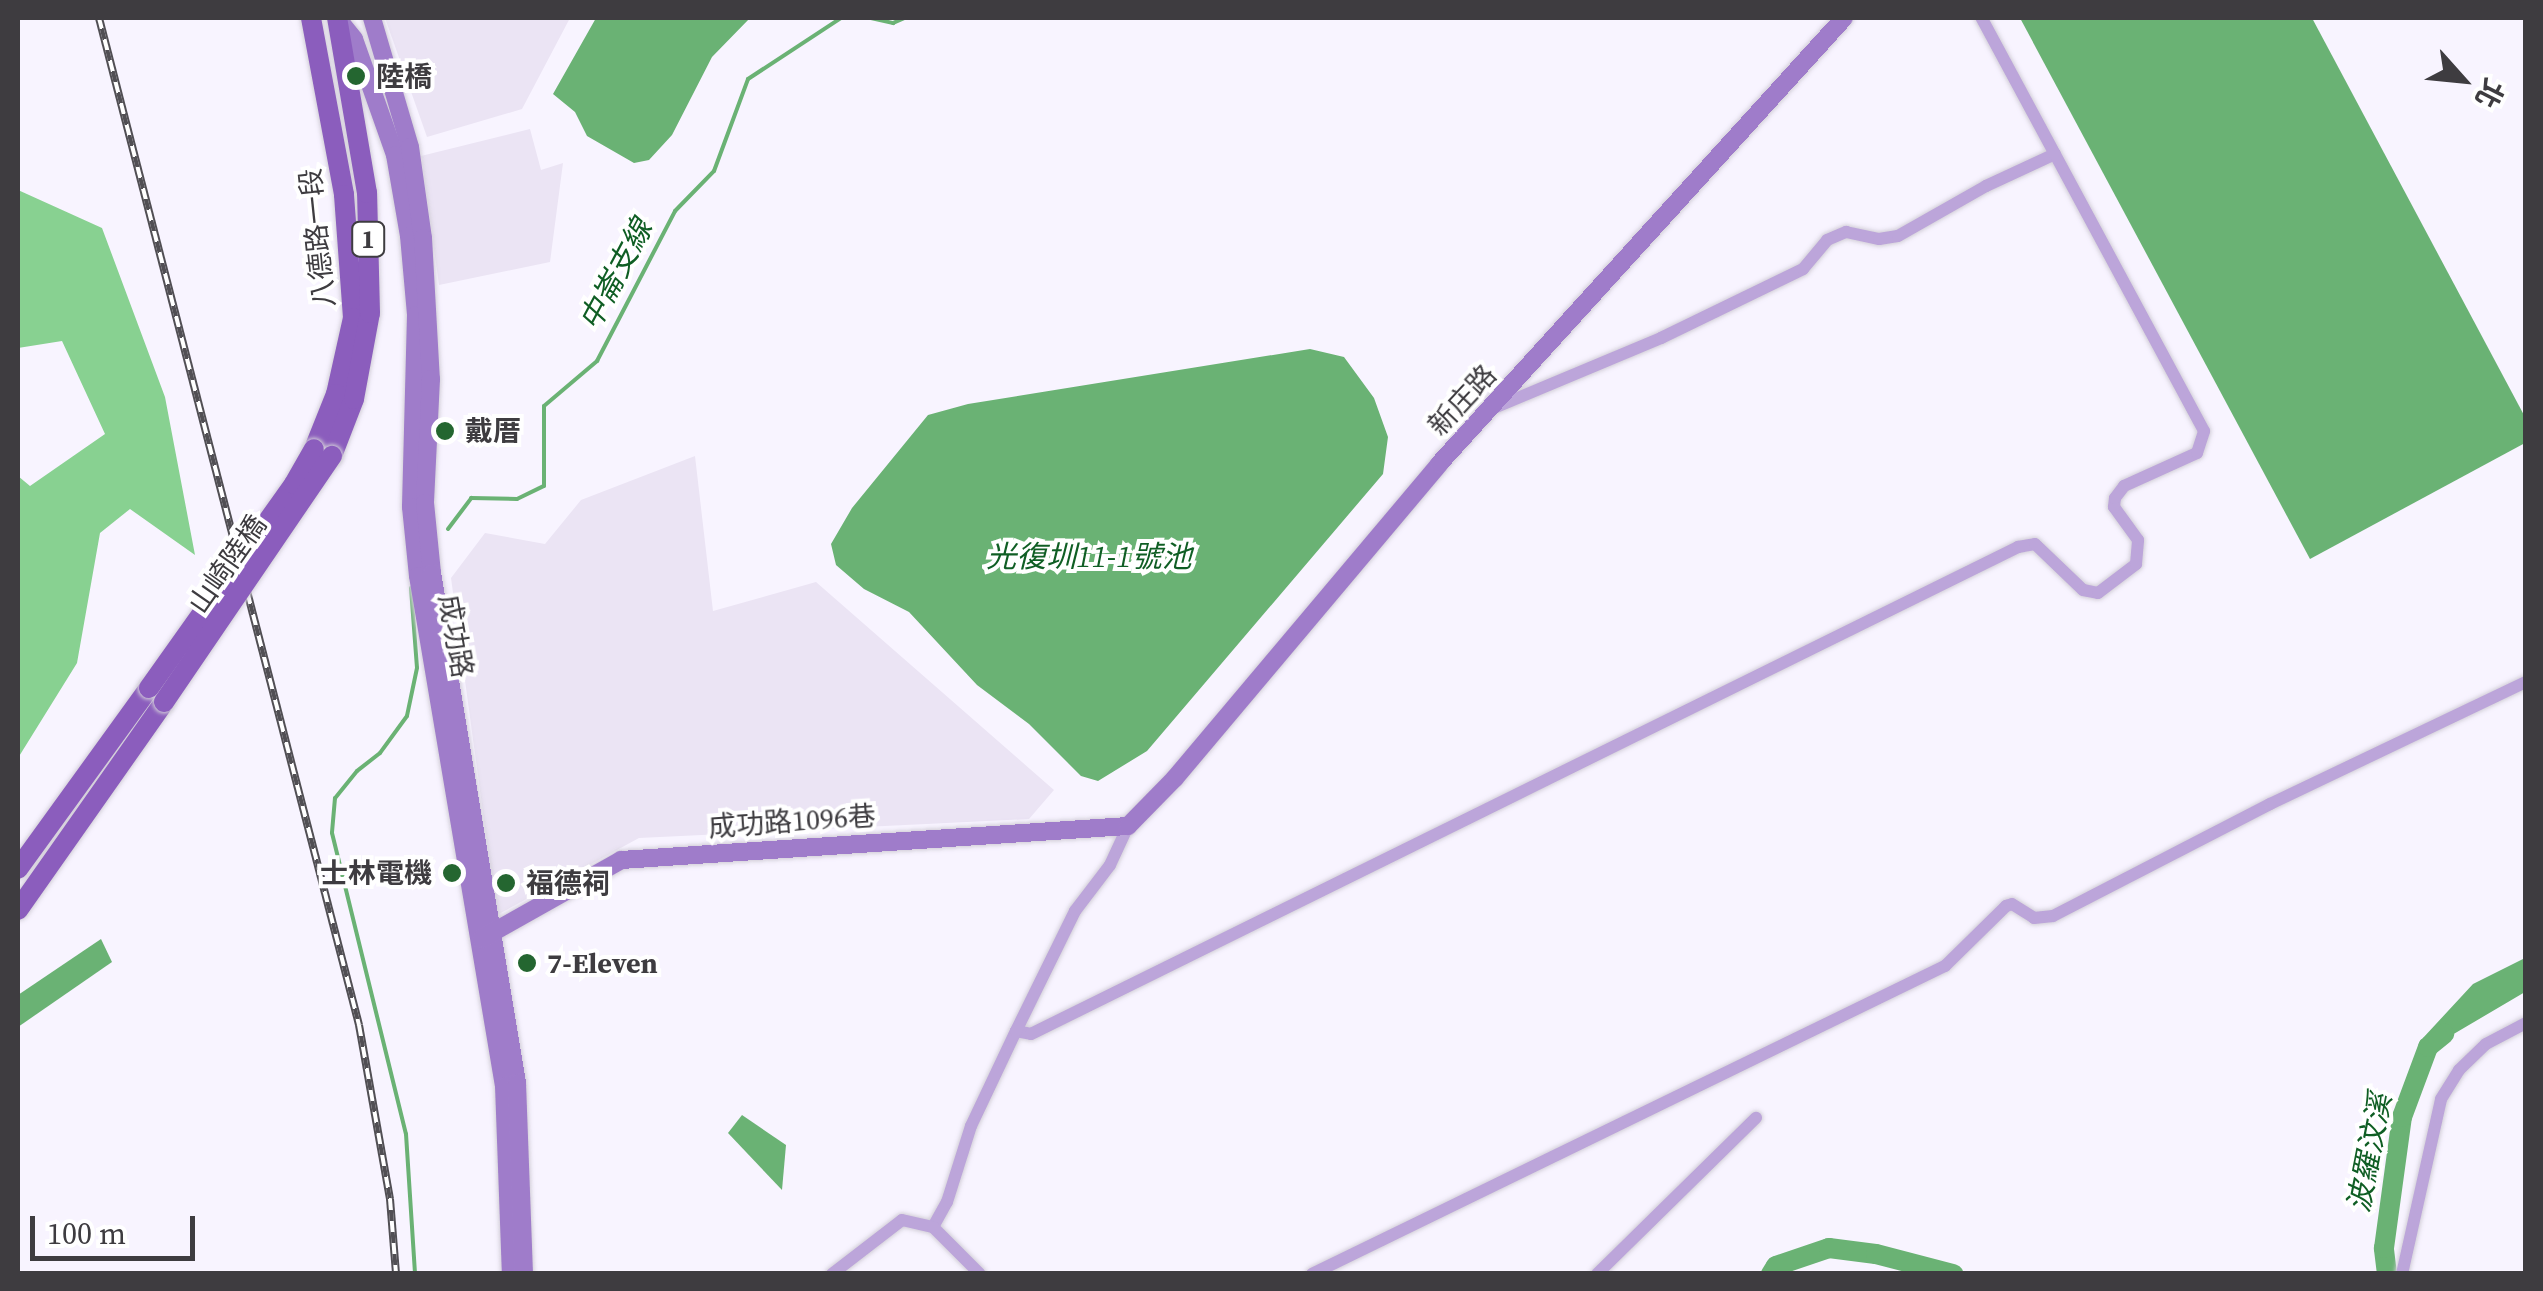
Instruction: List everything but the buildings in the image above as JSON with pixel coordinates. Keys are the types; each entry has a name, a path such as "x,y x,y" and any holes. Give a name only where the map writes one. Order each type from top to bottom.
{"main road":[{"name":"八德路一段","path":"311,18 344,194 353,318 323,452"},
{"name":"八德路一段","path":"323,452 354,400 370,312 367,193 337,18"},
{"name":"山崎陸橋","path":"156,695 294,484 323,452"},
{"name":"1","path":"18,869 156,695"},
{"name":"1","path":"18,910 156,695"}],"street":[{"name":"成功路","path":"337,18 354,39 395,155 409,236 416,315 411,506 418,576 517,1082 524,1274"},
{"name":"成功路","path":"372,18 410,147 424,238 431,378 425,503 487,937 504,1086 511,1274"},
{"name":"新庄路","path":"1128,826 1175,778 1491,409 1844,18"},
{"path":"1016,1031 1031,1034 2018,548 2035,544 2083,590 2098,593 2136,564 2138,540 2114,507 2115,498 2124,486 2197,453 2204,431 1982,18"},
{"path":"1491,409 1662,338 1803,268 1827,240 1846,232 1880,239 1898,236 1986,186 2055,154"},
{"path":"1312,1274 1945,966 2006,906 2012,904 2034,918 2053,916 2270,804 2526,682"},
{"name":"成功路1096巷","path":"487,937 621,860 1128,826"},
{"path":"933,1227 947,1202 972,1126 1016,1031 1075,911 1110,865 1128,826"},
{"path":"2402,1274 2440,1099 2459,1070 2486,1044 2526,1023"},
{"path":"1597,1274 1756,1118"},
{"path":"832,1274 902,1220 933,1227 980,1274"}],"shaded area":[{"path":"385,18 570,18 522,109 427,137"},
{"path":"530,129 541,170 563,163 550,262 439,285 421,156"},
{"path":"18,190 102,228 165,397 195,555 130,509 100,533 77,663 18,758 18,476 30,486 105,434 62,341 18,348"},
{"path":"695,456 713,611 816,582 1054,790 1029,819 639,838 497,915 451,578 485,533 545,544 581,500"}],"water":[{"path":"596,18 750,18 712,57 672,135 649,160 634,163 587,136 575,112 553,94"},
{"path":"2020,18 2312,18 2525,417 2525,443 2310,559"},
{"name":"光復圳11-1號池","path":"1310,349 1344,357 1374,398 1388,437 1383,474 1147,751 1098,781 1081,776 1029,724 977,685 909,612 864,589 836,565 831,544 852,508 928,415 968,404"},
{"path":"101,939 112,962 18,1027 18,995"},
{"name":"波羅汶溪","path":"2525,958 2525,992 2452,1035 2427,1057 2423,1038 2473,984"},
{"path":"742,1115 786,1145 782,1190 728,1133"}],"waterway":[{"name":"中崙支線","path":"448,529 471,498 517,499 544,486 544,406 597,361 675,211 714,171 748,79 841,18"},
{"name":"中崙支線","path":"871,18 893,23 904,18"},
{"path":"411,588 417,668 407,716 380,753 357,771 335,798 332,833 406,1134 415,1274"},
{"name":"波羅汶溪","path":"2387,1274 2384,1248 2402,1117 2428,1047 2444,1034"},
{"name":"波羅汶溪","path":"1771,1274 1776,1266 1829,1248 1876,1254 1953,1274"}],"railway":[{"path":"99,18 359,1025 390,1199 396,1274"}],"place":[{"name":"陸橋","path":"356,76"},
{"name":"戴厝","path":"445,431"},
{"name":"士林電機","path":"452,873"},
{"name":"福德祠","path":"506,883"},
{"name":"7-Eleven","path":"527,963"}]}
